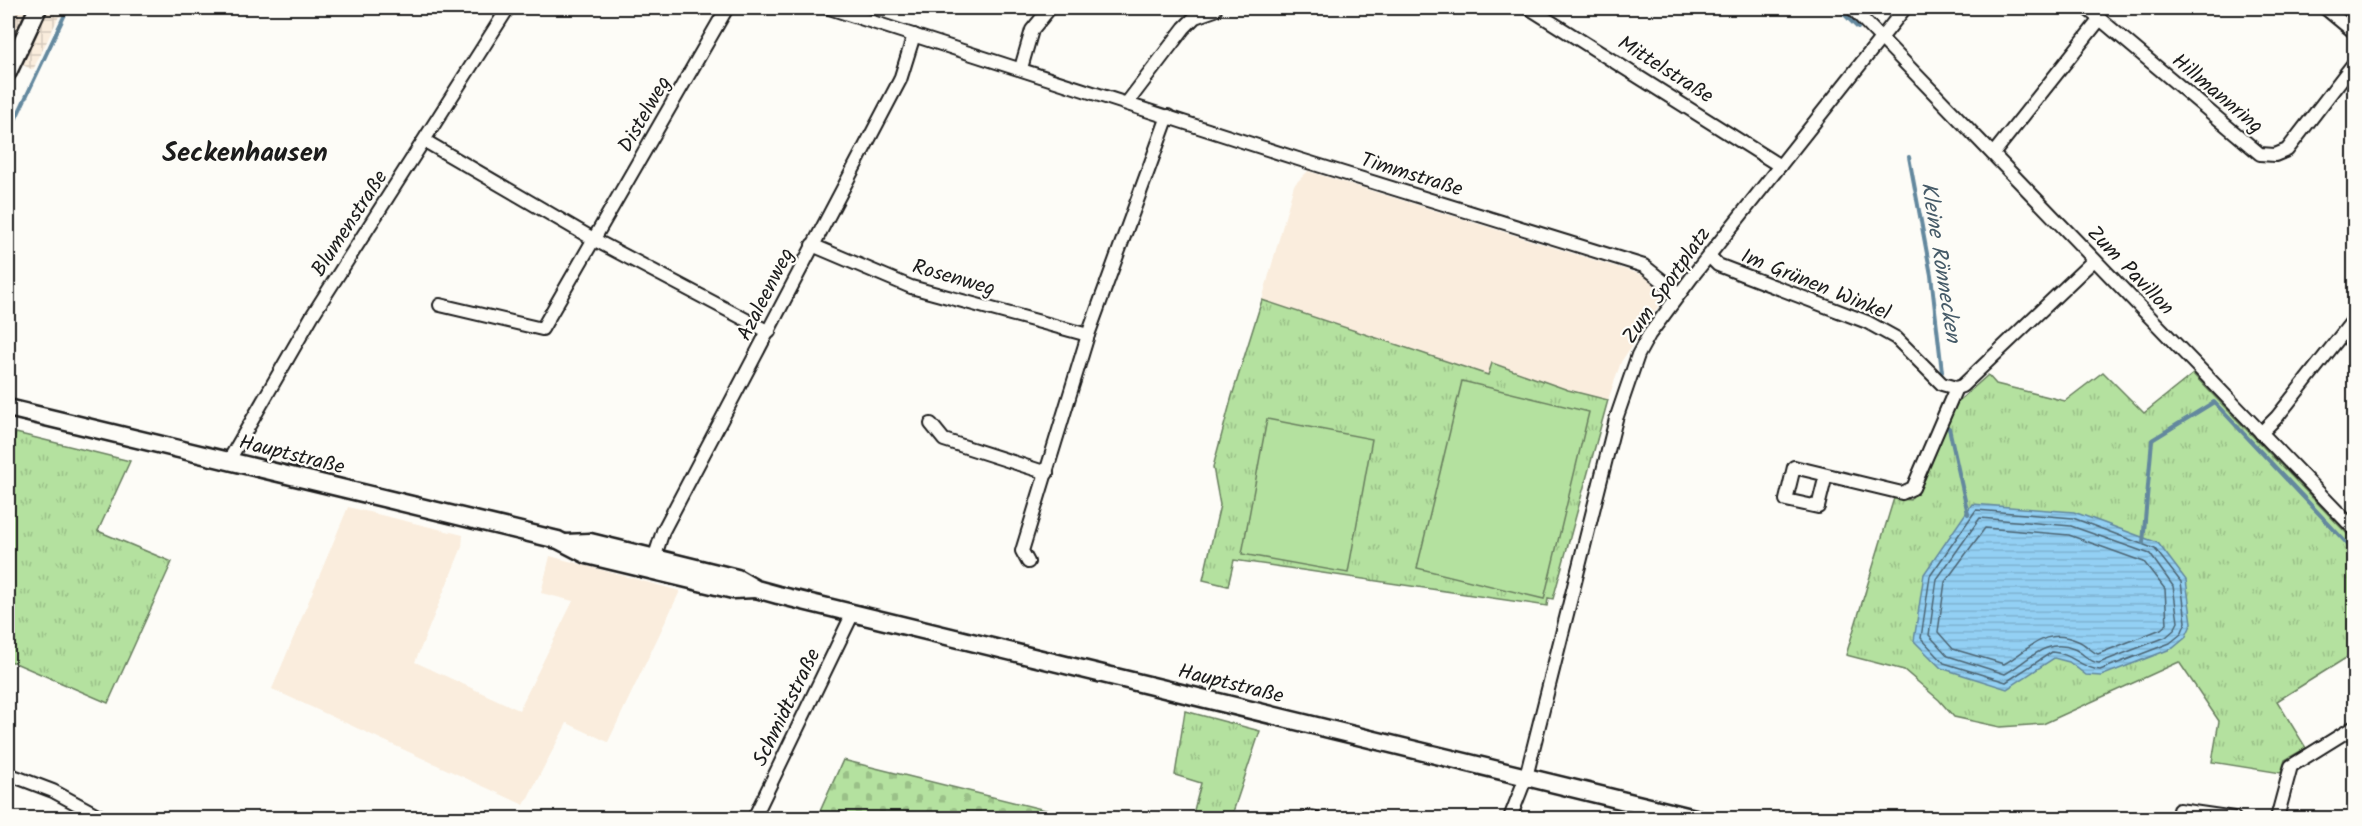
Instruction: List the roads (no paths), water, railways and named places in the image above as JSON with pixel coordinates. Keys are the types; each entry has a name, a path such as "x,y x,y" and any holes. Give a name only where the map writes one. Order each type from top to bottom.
{"main road":[{"path":"8,72 38,8"},
{"name":"Hauptstraße","path":"8,408 566,543 587,555 652,564 734,590 756,589 1695,819"}],"street":[{"name":"Blumenstraße","path":"228,462 312,316 508,8"},
{"name":"Distelweg","path":"440,305 542,329 727,8"},
{"name":"Timmstraße","path":"829,8 1298,159 1644,266 1679,294"},
{"path":"1021,68 1032,30 1050,8"},
{"name":"Mittelstraße","path":"1529,8 1780,166"},
{"name":"Zum Pavillon","path":"1852,8 2355,530"},
{"name":"Zum Sportplatz","path":"1510,819 1526,777 1625,387 1649,335 1905,8"},
{"name":"Hillmannring","path":"2086,8 2260,154 2275,155 2287,150 2355,63"},
{"path":"2325,8 2355,32"},
{"path":"1127,103 1184,28 1195,17 1215,10"},
{"path":"1993,153 2100,19"},
{"name":"Azaleenweg","path":"652,564 663,531 900,80 914,35"},
{"path":"1028,562 1022,551 1088,335 1168,116"},
{"path":"425,141 595,240 769,332"},
{"name":"Rosenweg","path":"812,245 911,287 1088,335"},
{"name":"Im Grünen Winkel","path":"1709,256 1718,265 1867,322 1896,338 1942,384 1956,388"},
{"path":"1826,475 1902,493 1913,488 1956,388 1962,386 2094,260"},
{"path":"2261,433 2277,417 2355,319"},
{"path":"931,424 944,440 1047,473"},
{"name":"Schmidtstraße","path":"754,819 853,613"},
{"path":"2277,819 2291,766 2355,727"},
{"path":"8,774 53,791 103,819"},
{"path":"2179,810 2234,819"}],"water":[{"path":"1972,504 2074,512 2158,543 2186,580 2192,623 2185,638 2173,648 2101,676 2086,675 2069,662 2054,658 2007,689 1941,668 1914,641 1924,574"}],"waterway":[{"name":"Kleine Rönnecken","path":"8,135 68,8"},
{"name":"Kleine Rönnecken","path":"1843,13 1858,28"},
{"name":"Kleine Rönnecken","path":"1909,157 1931,275 1942,372"},
{"name":"Kleine Rönnecken","path":"2143,543 2152,440 2214,402 2354,551"},
{"name":"Kleine Rönnecken","path":"1949,428 1968,514"}],"district":[{"name":"Seckenhausen","path":"245,152"}]}
